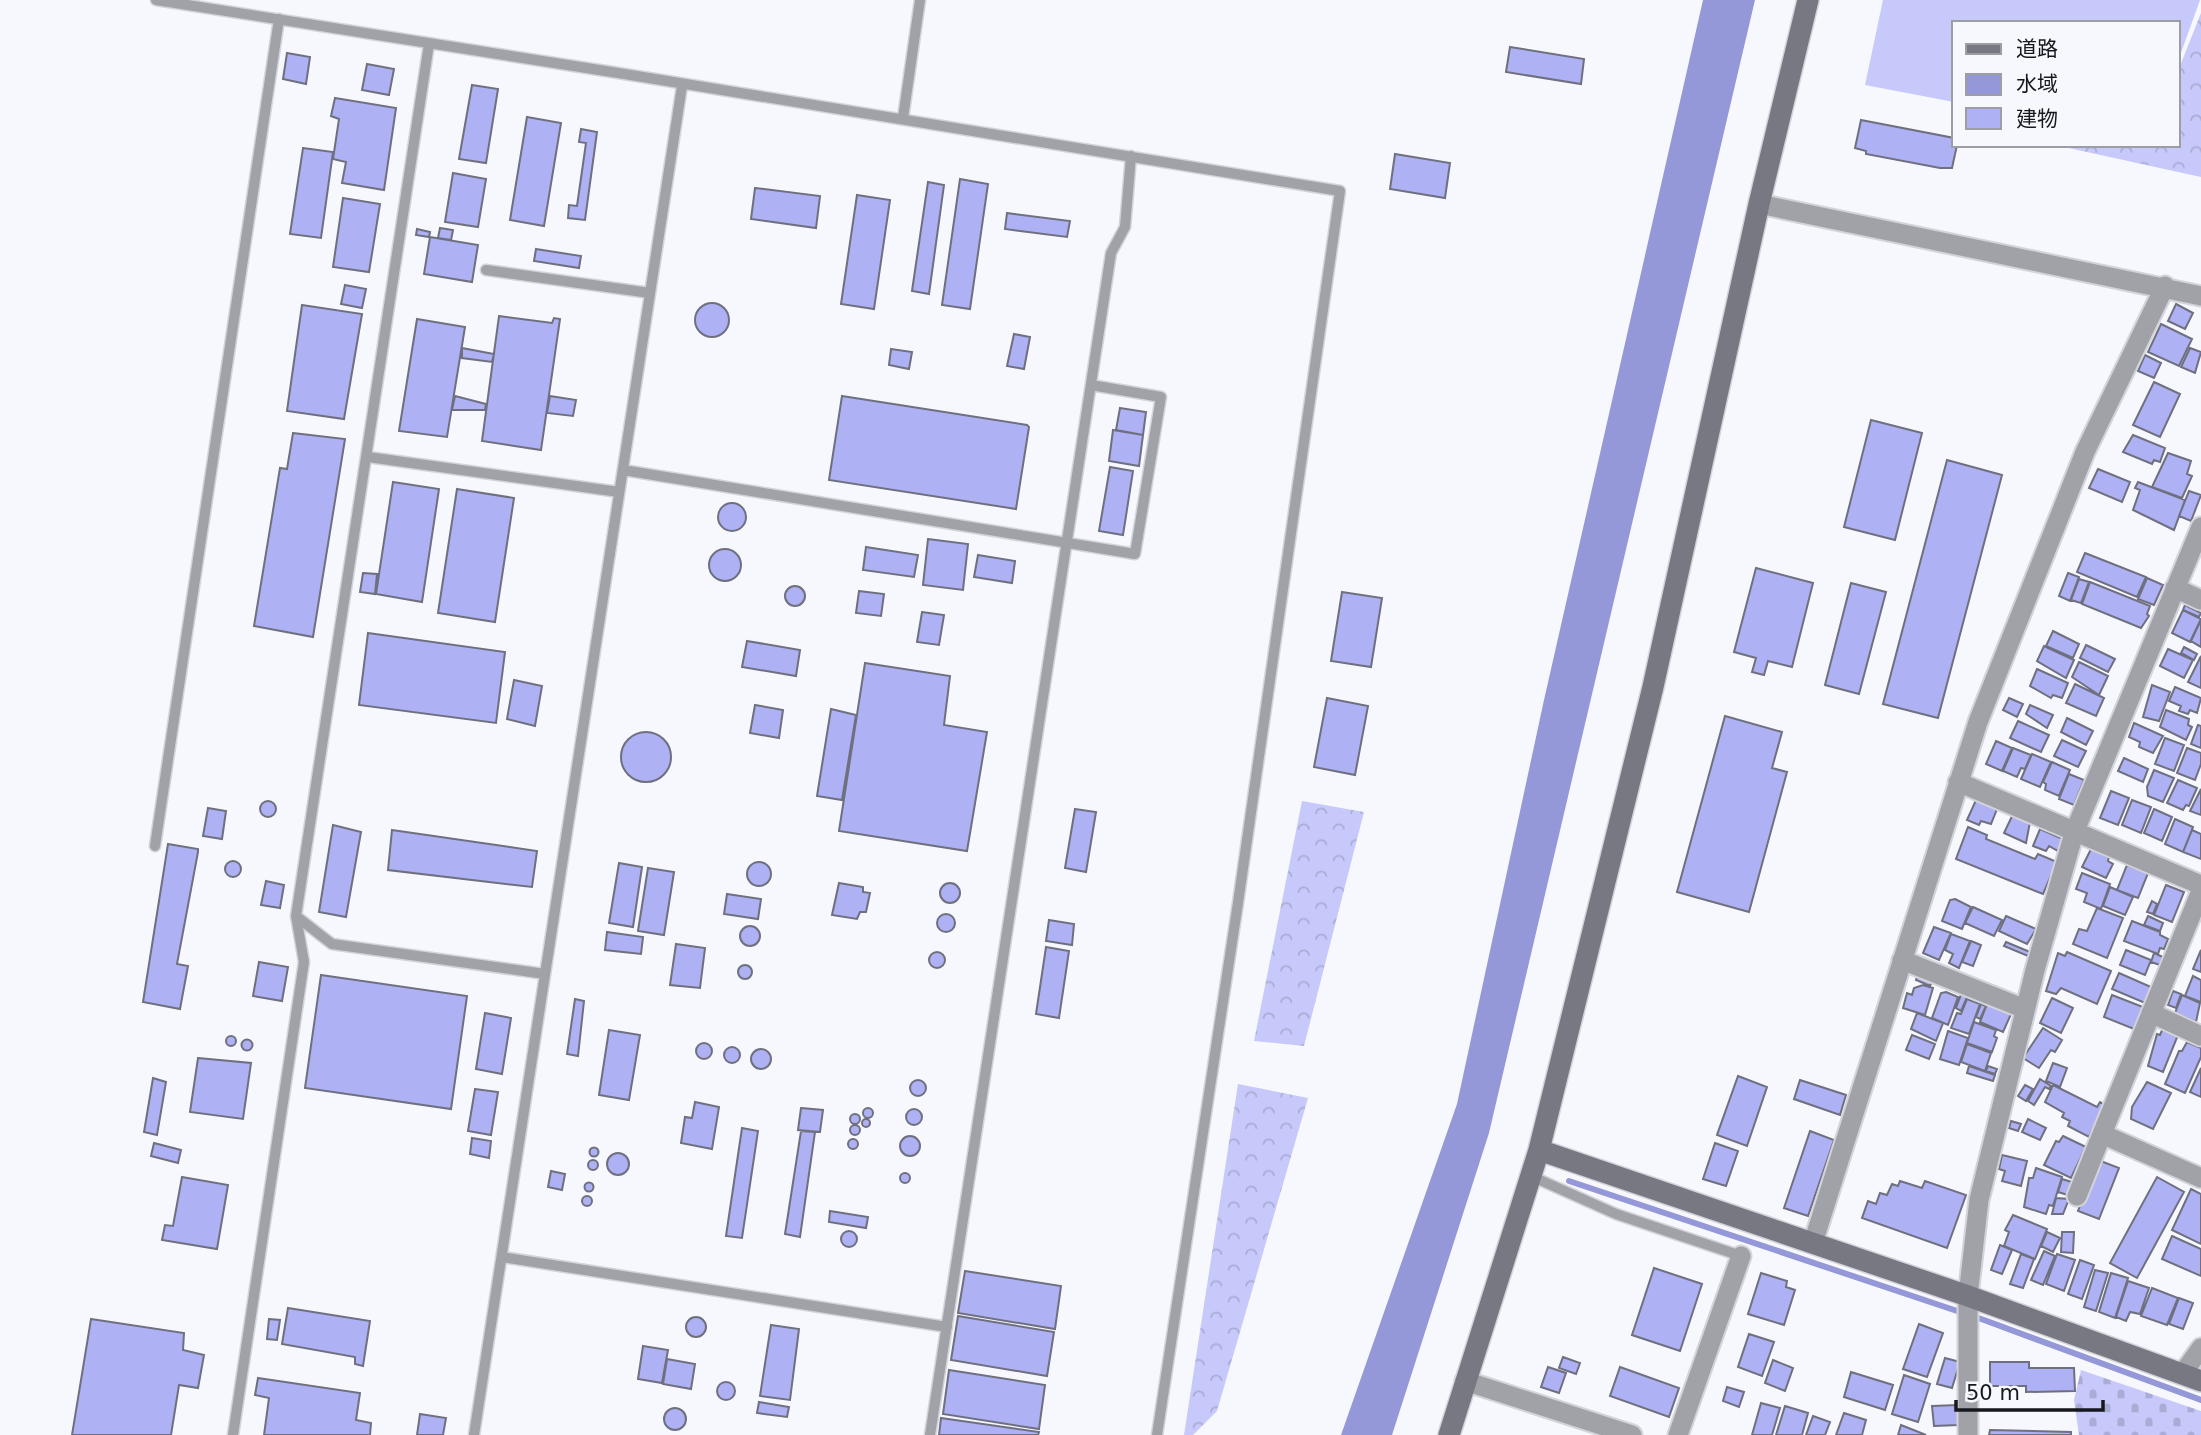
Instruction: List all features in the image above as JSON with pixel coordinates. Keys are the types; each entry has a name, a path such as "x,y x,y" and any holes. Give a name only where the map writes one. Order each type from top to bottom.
{"street":[{"path":"1449,1435 1539,1150 1654,687 1759,204 1808,0"},
{"path":"1759,204 2165,286 2201,296"},
{"path":"1812,1243 1978,722 2085,452 2165,286"},
{"path":"1968,1435 1968,1296 1979,1200 2025,1009 2074,832 2201,527"},
{"path":"2175,588 2201,600"},
{"path":"1958,782 2201,885"},
{"path":"2077,1196 2201,891"},
{"path":"1902,960 2025,1009"},
{"path":"2151,1013 2201,1036"},
{"path":"2102,1134 2201,1178"},
{"path":"1539,1150 1968,1296 2192,1377 2201,1348"},
{"path":"1678,1435 1741,1256"},
{"path":"1465,1381 1633,1435"}],"lane":[{"path":"156,0 682,86 903,118 1340,191 1238,903 1157,1435"},
{"path":"903,118 920,0"},
{"path":"155,846 279,19"},
{"path":"233,1435 304,962 296,916 429,44"},
{"path":"474,1435 682,86"},
{"path":"930,1435 1111,253 1125,227 1131,156"},
{"path":"486,270 650,293"},
{"path":"623,470 1135,554 1161,397 1091,385"},
{"path":"368,457 620,492"},
{"path":"296,916 332,944 545,974"},
{"path":"1531,1176 1616,1214 1741,1256"},
{"path":"502,1257 947,1327"}],"green space":[{"path":"1883,0 2200,0 2180,55 2180,21 1952,21 1952,102 1865,85"},
{"path":"2201,13 2201,177 2064,147 2180,147 2180,66"},
{"path":"1302,801 1364,812 1304,1046 1254,1041"},
{"path":"1238,1084 1308,1098 1217,1411 1193,1435 1184,1435"},
{"path":"2081,1370 2201,1411 2201,1435 2079,1435 2074,1400"}],"water":[{"path":"1703,0 1755,0 1489,1133 1392,1435 1341,1435 1457,1104 1544,700"}],"building":[{"path":"1510,47 1584,59 1581,84 1506,72"},
{"path":"287,53 310,57 306,84 283,79"},
{"path":"367,64 394,69 389,95 362,90"},
{"path":"472,85 498,89 486,163 459,159"},
{"path":"335,98 396,108 384,190 342,183 346,162 333,159 339,119 331,116"},
{"path":"527,117 561,123 544,226 510,220"},
{"path":"1861,120 1952,138 1952,147 1957,147 1952,168 1866,154 1866,151 1855,148"},
{"path":"581,129 597,132 585,220 568,218 569,205 577,206 586,143 579,142"},
{"path":"303,148 333,152 321,238 290,234"},
{"path":"1395,154 1450,163 1445,198 1390,189"},
{"path":"453,173 486,179 478,227 445,222"},
{"path":"960,179 988,184 970,309 942,305"},
{"path":"928,182 944,185 929,294 912,291"},
{"path":"755,188 820,196 816,228 751,219"},
{"path":"857,195 890,200 874,309 841,304"},
{"path":"343,198 380,204 369,272 333,267"},
{"path":"1007,213 1070,221 1067,237 1005,229"},
{"path":"440,228 453,230 451,240 438,238"},
{"path":"417,229 430,232 429,237 416,235"},
{"path":"430,237 478,245 472,282 424,274"},
{"path":"536,249 581,256 579,268 534,261"},
{"path":"345,285 366,289 362,308 341,304"},
{"path":"712,303 724,308 729,320 724,332 712,337 700,332 695,320 700,308"},
{"path":"2176,304 2193,313 2185,329 2168,321"},
{"path":"302,305 362,314 344,419 287,411"},
{"path":"499,316 552,323 554,318 560,319 541,450 482,441"},
{"path":"417,319 465,327 447,437 399,431"},
{"path":"2161,324 2192,339 2179,366 2148,352"},
{"path":"1014,334 1030,337 1024,369 1007,366"},
{"path":"462,348 494,354 492,362 462,358"},
{"path":"2190,348 2201,352 2195,373 2181,367"},
{"path":"891,349 912,352 909,369 889,365"},
{"path":"2145,355 2161,363 2154,378 2138,371"},
{"path":"2154,382 2180,394 2160,437 2133,425"},
{"path":"455,396 486,404 485,410 452,410"},
{"path":"550,396 576,400 573,416 547,413"},
{"path":"842,396 1027,425 1029,427 1016,509 829,480"},
{"path":"1120,408 1146,412 1143,435 1116,430"},
{"path":"1871,420 1922,433 1895,540 1844,527"},
{"path":"1113,430 1143,435 1139,466 1109,461"},
{"path":"293,433 345,439 313,637 254,626 280,468 287,469"},
{"path":"2133,435 2165,448 2160,462 2154,460 2152,464 2123,452"},
{"path":"2168,453 2191,461 2187,474 2192,476 2182,498 2152,487"},
{"path":"1947,460 2002,475 1938,718 1883,704"},
{"path":"1110,467 1133,471 1123,535 1099,531"},
{"path":"2098,469 2130,482 2122,502 2089,488"},
{"path":"393,482 439,489 422,602 376,594"},
{"path":"2138,482 2185,500 2174,530 2133,510 2140,490 2135,488"},
{"path":"457,489 514,498 495,622 438,613"},
{"path":"2189,491 2201,495 2191,521 2179,516"},
{"path":"732,503 742,507 746,517 742,527 732,531 722,527 718,517 722,507"},
{"path":"928,539 968,544 963,590 923,585"},
{"path":"866,547 918,555 914,577 863,570"},
{"path":"725,549 736,554 741,565 736,576 725,581 714,576 709,565 714,554"},
{"path":"2085,553 2146,577 2137,597 2077,572"},
{"path":"978,555 1015,561 1012,583 974,577"},
{"path":"1756,568 1813,583 1792,667 1768,661 1764,675 1752,672 1756,658 1734,652"},
{"path":"363,573 377,574 375,594 360,592"},
{"path":"2068,573 2079,577 2070,601 2059,596"},
{"path":"2147,578 2163,585 2154,605 2138,599"},
{"path":"2079,579 2089,582 2081,603 2071,600"},
{"path":"2090,582 2150,606 2147,614 2149,616 2141,628 2082,604"},
{"path":"1851,583 1886,592 1859,694 1825,685"},
{"path":"795,586 802,589 805,596 802,603 795,606 788,603 785,596 788,589"},
{"path":"859,591 884,594 881,616 856,613"},
{"path":"1342,592 1382,598 1371,667 1331,661"},
{"path":"2185,605 2201,613 2199,617 2183,610"},
{"path":"2183,610 2201,619 2190,642 2172,633"},
{"path":"922,612 944,615 939,645 917,642"},
{"path":"2201,620 2201,647 2191,641"},
{"path":"2053,631 2079,644 2073,658 2046,646"},
{"path":"368,633 505,652 496,723 359,705"},
{"path":"747,641 800,650 796,676 742,667"},
{"path":"2086,645 2115,659 2108,672 2080,658"},
{"path":"2044,646 2074,660 2066,678 2037,661"},
{"path":"2184,647 2197,654 2194,660 2181,653"},
{"path":"2168,649 2193,660 2184,678 2160,666"},
{"path":"2201,656 2201,688 2188,682"},
{"path":"2079,662 2108,676 2099,695 2072,677"},
{"path":"865,663 950,676 944,725 987,732 967,851 839,831"},
{"path":"2037,669 2068,683 2062,698 2053,695 2051,698 2030,686"},
{"path":"514,680 542,686 535,726 507,719"},
{"path":"2075,684 2104,698 2096,716 2066,703"},
{"path":"2152,685 2170,692 2159,721 2143,717"},
{"path":"2175,687 2201,698 2197,713 2190,710 2188,714 2179,711 2181,706 2169,701"},
{"path":"1327,698 1368,706 1355,775 1314,767"},
{"path":"2009,698 2023,704 2017,717 2003,710"},
{"path":"755,705 783,710 779,738 750,733"},
{"path":"2030,705 2053,715 2047,728 2026,714"},
{"path":"831,709 856,715 842,800 817,796"},
{"path":"2166,710 2189,719 2188,725 2192,727 2186,740 2160,727"},
{"path":"1725,716 1782,732 1772,768 1787,772 1749,912 1677,892"},
{"path":"2067,718 2093,731 2086,745 2061,732"},
{"path":"2018,721 2049,735 2041,752 2010,738"},
{"path":"2134,723 2163,736 2153,753 2139,747 2140,742 2129,737"},
{"path":"2198,725 2201,726 2201,748 2191,744"},
{"path":"646,732 663,740 671,757 663,774 646,782 629,774 621,757 629,740"},
{"path":"2165,738 2184,745 2174,771 2155,764"},
{"path":"2062,740 2086,751 2078,767 2054,756"},
{"path":"1996,741 2012,748 2002,771 1986,764"},
{"path":"2013,748 2031,755 2025,769 2021,768 2017,777 2003,771"},
{"path":"2187,748 2201,753 2201,764 2195,780 2177,773"},
{"path":"2032,754 2051,762 2040,787 2021,779"},
{"path":"2124,758 2148,769 2143,782 2118,771"},
{"path":"2052,762 2070,770 2059,796 2045,790 2046,784 2043,782"},
{"path":"2154,770 2174,778 2163,802 2148,796 2147,787"},
{"path":"2069,774 2084,780 2074,805 2059,799"},
{"path":"2178,780 2197,788 2189,806 2186,805 2183,810 2167,803"},
{"path":"2201,789 2201,815 2190,811"},
{"path":"2111,791 2129,798 2118,825 2100,818"},
{"path":"1976,800 1997,809 1991,824 1981,821 1979,825 1967,820"},
{"path":"2132,800 2151,807 2141,833 2122,825"},
{"path":"268,801 276,809 268,817 260,809"},
{"path":"208,808 226,811 222,839 203,836"},
{"path":"1075,809 1096,812 1086,872 1065,868"},
{"path":"2154,809 2172,817 2162,841 2144,833"},
{"path":"2013,814 2030,822 2026,843 2004,833"},
{"path":"2175,819 2193,827 2183,852 2165,844"},
{"path":"333,825 361,832 346,917 319,912"},
{"path":"1968,827 1987,835 1986,839 2035,859 2038,854 2057,862 2043,894 1956,859"},
{"path":"2040,829 2063,839 2058,851 2049,846 2046,851 2033,846"},
{"path":"392,830 537,851 532,887 388,870"},
{"path":"2192,830 2201,834 2201,859 2183,852"},
{"path":"168,844 198,849 177,964 188,966 180,1009 143,1002"},
{"path":"2091,849 2109,857 2108,861 2113,864 2106,878 2082,867"},
{"path":"233,861 241,869 233,877 225,869"},
{"path":"759,862 768,865 771,874 768,883 759,886 750,883 747,874 750,865"},
{"path":"619,863 642,867 633,927 609,923"},
{"path":"2127,865 2148,873 2138,898 2117,890"},
{"path":"648,868 674,872 664,935 638,931"},
{"path":"2082,873 2110,884 2101,909 2084,902 2087,893 2076,889"},
{"path":"266,881 284,885 280,908 261,905"},
{"path":"839,883 863,887 863,892 870,893 866,912 860,912 857,919 832,915"},
{"path":"950,883 957,886 960,893 957,900 950,903 943,900 940,893 943,886"},
{"path":"2166,885 2184,892 2172,922 2154,915"},
{"path":"2110,887 2133,897 2125,915 2103,906"},
{"path":"727,894 761,899 758,919 724,914"},
{"path":"1955,899 1971,907 1962,929 1942,921 1950,900"},
{"path":"2152,901 2157,904 2153,914 2147,912"},
{"path":"1973,907 2002,920 1994,936 1965,923"},
{"path":"2097,908 2123,918 2107,958 2073,944 2079,929 2087,931"},
{"path":"946,914 952,917 955,923 952,929 946,932 940,929 937,923 940,917"},
{"path":"2006,916 2036,929 2027,944 1999,931"},
{"path":"2148,916 2163,923 2160,931 2144,925"},
{"path":"1049,920 1074,924 1072,945 1046,941"},
{"path":"2132,921 2160,932 2160,935 2168,939 2164,949 2160,948 2158,954 2124,941"},
{"path":"750,926 757,929 760,936 757,943 750,946 743,943 740,936 743,929"},
{"path":"1934,927 1951,933 1939,960 1923,953"},
{"path":"607,932 643,937 641,954 605,950"},
{"path":"1951,934 1970,941 1959,968 1949,963 1953,954 1945,950"},
{"path":"1971,941 1981,945 1973,966 1962,962"},
{"path":"2006,942 2030,952 2028,956 2004,946"},
{"path":"676,944 705,948 700,988 670,985"},
{"path":"1046,947 1069,951 1059,1018 1036,1014"},
{"path":"2126,950 2151,960 2145,975 2120,965"},
{"path":"2201,950 2201,972 2193,969"},
{"path":"934,952 940,952 945,960 943,966 934,968 929,963 929,957"},
{"path":"2067,952 2111,971 2097,1004 2061,988 2056,994 2046,991 2058,953 2065,956"},
{"path":"2154,953 2163,957 2160,965 2151,962"},
{"path":"259,962 288,967 282,1001 253,996"},
{"path":"742,965 748,965 752,972 748,979 742,979 738,975 738,969"},
{"path":"1919,972 1933,979 1930,986 1916,980"},
{"path":"2119,973 2151,987 2145,1003 2112,989"},
{"path":"321,975 467,996 451,1109 305,1088"},
{"path":"2193,976 2201,980 2201,1002 2185,996"},
{"path":"1923,985 1933,988 1925,1015 1903,1008 1907,993 1912,995 1914,988"},
{"path":"2173,991 2181,994 2176,1008 2168,1005"},
{"path":"1946,992 1958,997 1948,1025 1932,1018 1941,993"},
{"path":"1962,992 1968,995 1961,1011 1956,1008"},
{"path":"2112,995 2143,1007 2134,1029 2104,1017"},
{"path":"2182,995 2200,1003 2196,1022 2175,1013"},
{"path":"2052,998 2073,1008 2061,1033 2040,1023"},
{"path":"575,999 584,1001 578,1056 567,1054"},
{"path":"1967,999 1980,1004 1969,1034 1951,1028"},
{"path":"1981,1004 1986,1006 1980,1019 1976,1017"},
{"path":"1987,1004 2011,1014 2003,1032 1980,1022"},
{"path":"485,1013 511,1018 502,1074 476,1069"},
{"path":"1917,1013 1943,1023 1936,1041 1911,1029"},
{"path":"1974,1022 1996,1030 1994,1036 1997,1038 1992,1052 1967,1043"},
{"path":"2043,1028 2062,1040 2055,1052 2051,1050 2039,1068 2023,1058"},
{"path":"2163,1028 2178,1035 2163,1072 2148,1066 2157,1034 2160,1035"},
{"path":"609,1030 640,1035 629,1100 599,1095"},
{"path":"1948,1031 1968,1038 1959,1065 1940,1059"},
{"path":"1912,1035 1935,1044 1929,1059 1906,1050"},
{"path":"231,1036 235,1037 235,1045 231,1046 227,1045 226,1041 227,1037"},
{"path":"247,1040 251,1041 251,1049 247,1050 243,1049 242,1045 243,1041"},
{"path":"2187,1042 2201,1048 2201,1057 2185,1093 2165,1084 2179,1051 2182,1051"},
{"path":"704,1043 710,1045 710,1057 704,1059 698,1057 696,1051 698,1045"},
{"path":"1967,1044 1991,1053 1985,1071 1961,1062"},
{"path":"732,1047 738,1049 738,1061 732,1063 726,1061 724,1055 726,1049"},
{"path":"761,1049 768,1052 771,1059 768,1066 761,1069 754,1066 751,1059 754,1052"},
{"path":"198,1058 251,1063 243,1119 190,1112"},
{"path":"2053,1063 2067,1068 2060,1087 2046,1081"},
{"path":"1969,1066 1995,1075 1993,1081 1967,1073"},
{"path":"1988,1066 1997,1069 1995,1074 1986,1071"},
{"path":"2201,1068 2201,1097 2190,1092"},
{"path":"1738,1076 1767,1087 1747,1146 1717,1135"},
{"path":"153,1078 166,1082 157,1135 144,1132"},
{"path":"2040,1079 2051,1086 2049,1089 2045,1087 2034,1105 2028,1101"},
{"path":"918,1080 926,1088 918,1096 910,1088"},
{"path":"1800,1080 1846,1095 1840,1115 1794,1099"},
{"path":"2147,1082 2171,1093 2153,1129 2131,1119 2132,1107"},
{"path":"2025,1085 2033,1089 2026,1101 2018,1096"},
{"path":"2053,1085 2097,1107 2100,1102 2105,1105 2089,1137 2068,1126 2070,1121 2062,1117 2064,1113 2045,1102"},
{"path":"475,1089 498,1092 491,1135 468,1131"},
{"path":"695,1102 719,1107 712,1149 681,1143 685,1117 692,1118"},
{"path":"801,1108 823,1110 820,1132 798,1130"},
{"path":"868,1108 872,1109 872,1117 868,1118 864,1117 863,1113 864,1109"},
{"path":"914,1109 922,1117 914,1125 906,1117"},
{"path":"855,1114 859,1115 859,1123 855,1124 851,1123 850,1119 851,1115"},
{"path":"866,1119 870,1123 866,1127 862,1123"},
{"path":"2028,1119 2046,1128 2040,1140 2022,1132"},
{"path":"2011,1121 2021,1124 2018,1131 2009,1128"},
{"path":"855,1125 860,1130 855,1135 850,1130"},
{"path":"742,1128 758,1131 742,1238 726,1236"},
{"path":"801,1131 815,1132 800,1237 785,1234"},
{"path":"1810,1131 1834,1140 1808,1216 1784,1208"},
{"path":"906,1136 914,1136 920,1146 914,1156 906,1156 900,1150 900,1142"},
{"path":"2063,1136 2086,1147 2071,1178 2044,1165 2056,1141 2059,1142"},
{"path":"472,1138 491,1141 489,1158 470,1154"},
{"path":"853,1139 857,1140 857,1148 853,1149 849,1148 848,1144 849,1140"},
{"path":"154,1143 181,1150 178,1163 151,1156"},
{"path":"1715,1143 1738,1151 1726,1186 1703,1179"},
{"path":"594,1147 599,1152 594,1157 589,1152"},
{"path":"618,1153 626,1156 629,1164 626,1172 618,1175 610,1172 607,1164 610,1156"},
{"path":"2002,1155 2027,1161 2021,1186 2002,1181 2005,1171 1999,1169"},
{"path":"593,1160 598,1165 593,1170 588,1165"},
{"path":"2098,1160 2119,1168 2099,1219 2078,1211"},
{"path":"2036,1168 2062,1177 2053,1206 2049,1205 2046,1214 2024,1207 2029,1178 2033,1178"},
{"path":"551,1171 565,1174 562,1190 548,1187"},
{"path":"905,1173 909,1174 909,1182 905,1183 901,1182 900,1178 901,1174"},
{"path":"182,1177 228,1185 217,1249 162,1240 165,1225 173,1226"},
{"path":"2157,1177 2184,1192 2137,1278 2110,1263"},
{"path":"2062,1179 2075,1183 2071,1196 2058,1192"},
{"path":"1900,1181 1922,1188 1925,1181 1966,1195 1947,1248 1862,1218 1868,1201 1876,1204 1880,1193 1887,1195 1892,1184 1898,1186"},
{"path":"589,1182 594,1187 589,1192 584,1187"},
{"path":"2191,1189 2201,1194 2201,1244 2172,1230"},
{"path":"587,1196 592,1201 587,1206 582,1201"},
{"path":"2056,1198 2069,1199 2063,1214 2052,1214"},
{"path":"830,1211 868,1217 866,1228 829,1222"},
{"path":"2013,1215 2047,1229 2035,1259 2004,1246 2009,1232 2005,1230"},
{"path":"846,1231 852,1231 857,1239 855,1245 846,1247 841,1242 841,1236"},
{"path":"2047,1232 2060,1238 2053,1252 2041,1246"},
{"path":"2062,1232 2074,1232 2073,1253 2061,1252"},
{"path":"2172,1236 2201,1249 2201,1276 2162,1259"},
{"path":"2000,1245 2012,1250 2002,1274 1991,1270"},
{"path":"2044,1251 2055,1256 2043,1285 2031,1280"},
{"path":"2021,1254 2034,1259 2023,1288 2010,1284"},
{"path":"2057,1254 2075,1260 2064,1291 2046,1284"},
{"path":"2080,1260 2094,1265 2082,1299 2068,1294"},
{"path":"1654,1268 1702,1284 1680,1351 1632,1335"},
{"path":"2095,1270 2108,1273 2096,1311 2084,1307"},
{"path":"965,1271 1061,1286 1055,1329 958,1313"},
{"path":"1761,1273 1787,1281 1786,1287 1795,1290 1784,1325 1748,1314"},
{"path":"2111,1273 2128,1278 2115,1318 2099,1312"},
{"path":"2128,1281 2149,1288 2140,1314 2130,1312 2126,1321 2116,1317"},
{"path":"2152,1288 2178,1298 2167,1325 2141,1316"},
{"path":"2179,1298 2193,1303 2183,1329 2169,1324"},
{"path":"288,1308 370,1321 363,1366 355,1364 355,1357 282,1344"},
{"path":"958,1316 1054,1332 1047,1376 951,1360"},
{"path":"692,1317 700,1317 706,1327 700,1337 692,1337 686,1331 686,1323"},
{"path":"91,1319 184,1333 183,1350 204,1355 198,1388 179,1385 171,1435 72,1435"},
{"path":"269,1319 280,1320 277,1340 267,1339"},
{"path":"1919,1324 1943,1333 1927,1377 1903,1369"},
{"path":"771,1325 799,1329 790,1400 760,1396"},
{"path":"1749,1334 1774,1342 1762,1376 1738,1367"},
{"path":"643,1346 668,1350 662,1383 638,1379"},
{"path":"1563,1357 1580,1363 1576,1374 1559,1368"},
{"path":"1945,1358 1960,1362 1952,1388 1937,1384"},
{"path":"667,1359 695,1364 691,1389 663,1384"},
{"path":"1773,1360 1793,1368 1785,1391 1765,1383"},
{"path":"1990,1362 2029,1362 2029,1368 2074,1368 2075,1391 2026,1392 2026,1386 1990,1386"},
{"path":"1548,1367 1566,1373 1559,1393 1541,1387"},
{"path":"1620,1367 1679,1388 1669,1417 1610,1396"},
{"path":"949,1370 1045,1385 1039,1429 943,1414"},
{"path":"1851,1372 1893,1385 1885,1410 1844,1397"},
{"path":"1904,1375 1930,1384 1918,1422 1892,1414"},
{"path":"258,1378 360,1393 356,1420 371,1423 370,1435 264,1435 269,1398 255,1395"},
{"path":"722,1382 730,1382 735,1391 733,1398 722,1400 717,1395 717,1387"},
{"path":"1727,1387 1744,1392 1739,1407 1723,1401"},
{"path":"759,1402 789,1407 787,1417 757,1413"},
{"path":"1761,1403 1780,1408 1772,1435 1752,1435"},
{"path":"1958,1405 1959,1425 1934,1426 1932,1406"},
{"path":"1785,1406 1808,1413 1802,1435 1776,1435"},
{"path":"675,1408 683,1411 686,1419 683,1427 675,1430 667,1427 664,1419 667,1411"},
{"path":"1844,1413 1866,1420 1862,1435 1836,1435"},
{"path":"420,1414 446,1418 443,1435 417,1435"},
{"path":"1813,1416 1830,1422 1825,1435 1806,1435"},
{"path":"941,1418 1039,1432 1038,1435 939,1435"},
{"path":"1901,1425 1926,1435 1898,1435"},
{"path":"1990,1430 2071,1432 2071,1435 1989,1435"}],"waterway":[{"path":"1569,1181 1984,1320 2201,1400"}]}
